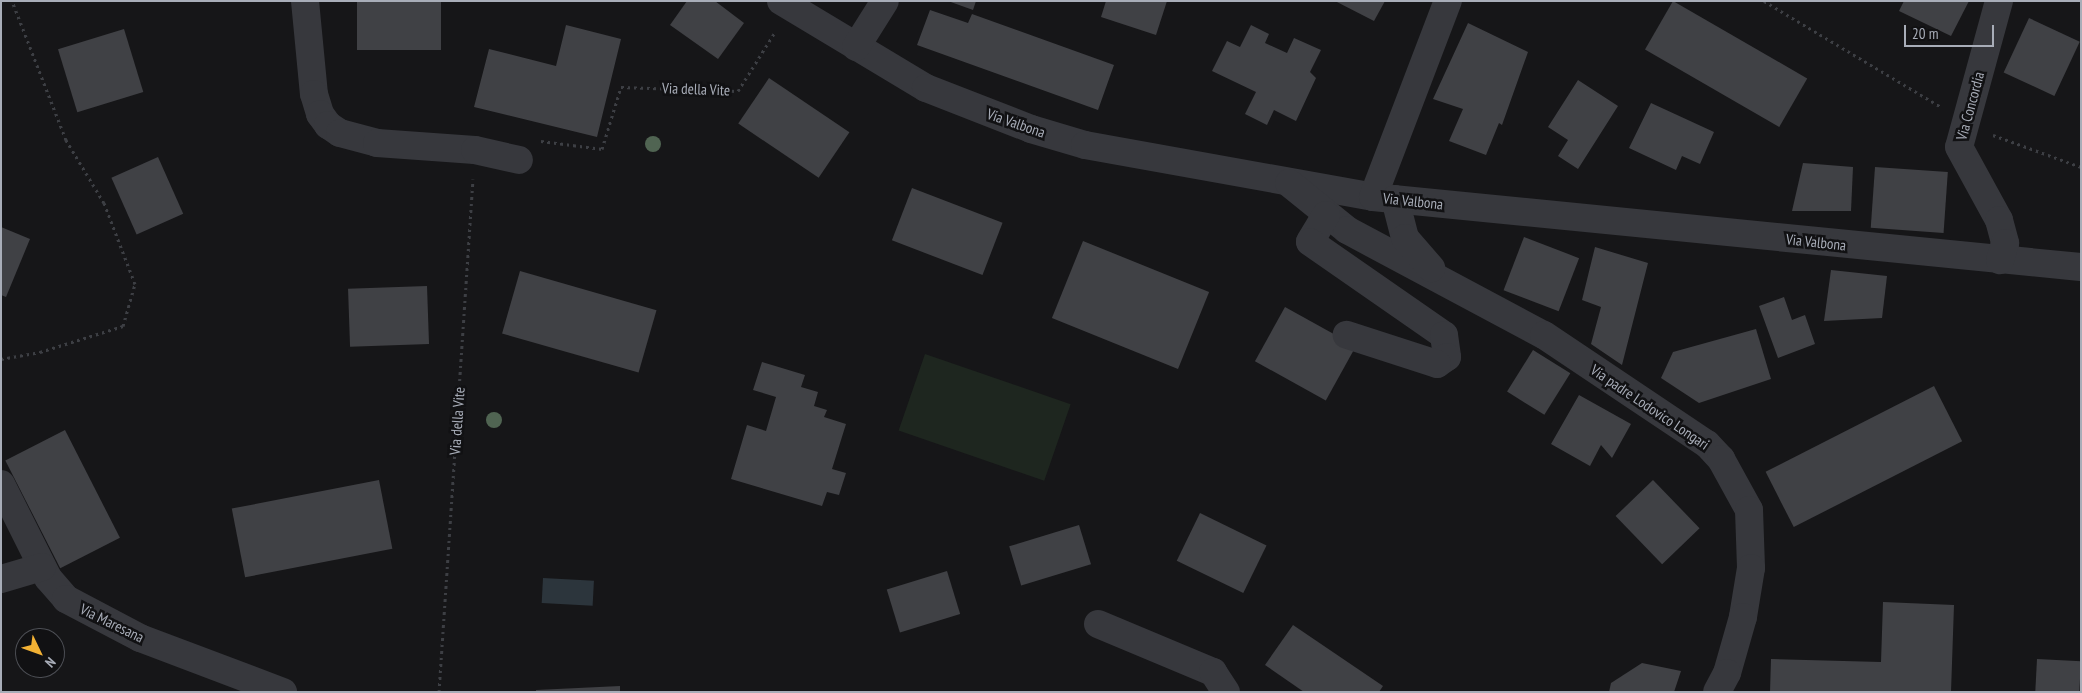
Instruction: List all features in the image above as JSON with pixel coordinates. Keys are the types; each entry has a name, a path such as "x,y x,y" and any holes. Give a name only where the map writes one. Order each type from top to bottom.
{"street":[{"path":"305,1 314,94 320,114 328,125 340,133 377,143 475,150 519,160"},
{"path":"856,47 885,1"},
{"path":"1384,198 1448,1"},
{"name":"Via Concordia","path":"1999,1 1959,147 1999,220 2005,243 2000,260"},
{"name":"Via Valbona","path":"786,5 926,88 1030,129 1085,145 1289,183 1384,198 2081,267"},
{"name":"Via padre Lodovico Longari","path":"1289,183 1326,215 1374,246 1443,280 1544,335 1707,444 1735,478 1749,510 1751,568 1743,617 1727,673 1717,692"},
{"name":"Via padre Lodovico Longari","path":"1384,198 1405,238 1443,280"},
{"path":"1326,215 1310,242 1444,335 1447,357 1437,364 1346,335"},
{"name":"Via Maresana","path":"1,484 42,567 56,588 80,608 140,638 283,692"},
{"path":"1,579 42,567"},
{"path":"1098,624 1213,672 1226,692"}],"path":[{"path":"1,359 49,350 123,326 130,311 135,284 104,203 66,140 12,1"},
{"path":"1764,1 1966,122 2030,150 2081,167"},
{"name":"Via della Vite","path":"602,149 621,87 738,91 786,5"},
{"name":"Via della Vite","path":"439,692 475,150"}],"shaded area":[{"path":"925,354 1071,404 1044,481 899,431"},
{"path":"543,578 594,581 593,606 542,603"}],"building":[{"path":"357,1 441,1 441,50 357,50"},
{"path":"687,1 715,1 744,23 718,59 670,25"},
{"path":"948,1 976,1 973,10"},
{"path":"1106,1 1167,1 1156,35 1101,17"},
{"path":"1335,1 1385,1 1374,21"},
{"path":"1673,1 1807,78 1779,127 1645,49"},
{"path":"1904,1 1969,1 1951,36 1899,11"},
{"path":"930,10 968,23 972,14 1114,65 1098,110 917,45"},
{"path":"2029,18 2080,42 2054,96 2004,72"},
{"path":"1468,23 1528,52 1502,125 1499,123 1486,155 1449,141 1463,109 1433,99"},
{"path":"566,25 621,39 597,137 474,107 489,49 556,66"},
{"path":"1251,25 1269,34 1265,43 1287,53 1294,38 1321,50 1310,72 1316,78 1296,121 1274,110 1267,125 1245,114 1256,92 1212,71 1227,41 1240,47"},
{"path":"124,29 143,92 77,112 58,49"},
{"path":"769,78 849,132 819,178 738,124"},
{"path":"1578,80 1618,106 1578,169 1558,156 1568,140 1548,127"},
{"path":"1651,103 1714,132 1700,164 1682,156 1676,170 1629,148"},
{"path":"158,157 183,214 137,234 111,178"},
{"path":"1803,163 1853,167 1851,211 1792,211"},
{"path":"1875,167 1948,172 1944,233 1871,228"},
{"path":"912,188 1003,223 982,275 892,240"},
{"path":"1,227 30,239 6,297 1,295"},
{"path":"1524,237 1579,258 1559,311 1504,290"},
{"path":"1083,241 1209,292 1178,369 1052,318"},
{"path":"1595,247 1648,263 1622,365 1591,344 1601,307 1582,300"},
{"path":"1831,270 1887,276 1882,318 1824,321"},
{"path":"520,271 656,310 639,373 502,333"},
{"path":"427,286 429,344 350,347 348,289"},
{"path":"1784,297 1792,320 1805,315 1815,344 1778,358 1759,306"},
{"path":"1285,307 1356,346 1326,400 1255,361"},
{"path":"1756,329 1771,379 1699,403 1661,378 1673,352"},
{"path":"1533,350 1570,373 1544,415 1507,392"},
{"path":"762,362 805,375 801,387 818,392 814,406 827,410 824,417 846,424 832,469 846,473 839,495 827,492 822,506 731,479 747,425 766,431 776,397 753,390"},
{"path":"1934,386 1962,441 1794,527 1766,472"},
{"path":"1579,395 1631,424 1612,458 1601,445 1590,466 1551,444"},
{"path":"65,430 120,538 60,568 5,460"},
{"path":"379,480 392,549 245,577 232,509"},
{"path":"1653,480 1700,528 1662,564 1616,516"},
{"path":"1200,513 1267,545 1243,593 1177,561"},
{"path":"1079,525 1091,564 1021,586 1009,546"},
{"path":"947,571 960,614 900,632 887,589"},
{"path":"1883,602 1954,605 1951,692 1770,692 1771,659 1881,662"},
{"path":"1293,625 1383,686 1379,692 1304,692 1265,665"},
{"path":"2037,659 2081,661 2079,692 2035,692"},
{"path":"1642,663 1681,671 1674,692 1609,692 1611,683"},
{"path":"620,686 620,692 536,692 536,690"}]}
